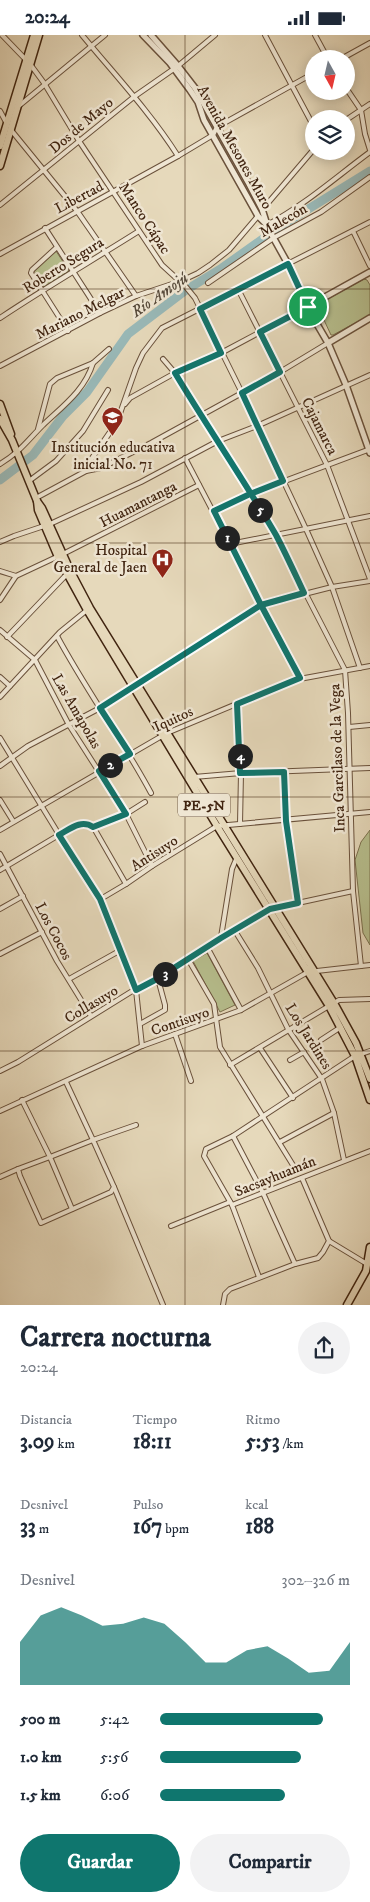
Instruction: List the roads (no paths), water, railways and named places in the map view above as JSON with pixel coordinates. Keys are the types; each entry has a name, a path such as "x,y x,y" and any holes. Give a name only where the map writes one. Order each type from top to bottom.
{"highway":[{"path":"0,166 18,106 34,35"},
{"path":"0,143 39,35"},
{"name":"PE-5N","path":"0,404 12,440"},
{"name":"PE-5N","path":"0,419 19,455 36,499 38,510 47,524 67,574 86,610 312,971 370,1079"},
{"name":"PE-5N","path":"60,555 134,685"},
{"name":"PE-5N","path":"164,734 194,777 237,857 273,909"},
{"name":"PE-5N","path":"331,1004 341,1027 358,1055 370,1099"},
{"path":"347,1305 369,1267 370,1247"}],"street":[{"name":"Manco Cápac","path":"2,35 28,62 44,83 79,141 162,265 186,287 194,298 242,393 306,529 332,587 360,668"},
{"path":"82,35 165,135 178,156"},
{"path":"18,106 105,35"},
{"name":"Avenida Mesones Muro","path":"143,35 195,88 262,209 267,226"},
{"name":"Avenida Mesones Muro","path":"151,35 176,67 198,102 204,120 258,216 267,226"},
{"name":"Dos de Mayo","path":"0,205 134,96 176,67 215,35"},
{"path":"265,35 305,111"},
{"path":"315,35 323,50"},
{"path":"355,51 370,43"},
{"path":"213,135 217,127 305,78"},
{"path":"214,511 283,481 370,451 346,385 328,343 308,307 274,236 267,226 313,196 370,151 361,110 354,100"},
{"path":"355,114 370,104"},
{"path":"0,111 11,131 77,211 136,296"},
{"name":"Libertad","path":"0,254 213,135"},
{"name":"Mariano Melgar","path":"0,366 100,313 136,296 180,281 210,265 239,239 305,159"},
{"name":"Malecón","path":"208,283 274,236 321,212 370,177"},
{"path":"86,471 90,461 117,422 130,380 139,361 162,328 370,222"},
{"path":"45,228 56,248 100,313"},
{"name":"Roberto Segura","path":"0,319 42,290 73,273 139,231"},
{"path":"352,231 370,267"},
{"path":"56,248 32,270 32,274 68,331"},
{"path":"123,407 130,398 175,373 221,353 370,272"},
{"name":"Cajamarca","path":"238,289 328,465 370,580"},
{"path":"36,499 86,471 101,468 138,451 280,372 370,318"},
{"path":"159,323 162,328"},
{"path":"0,464 19,455 40,427 50,384 57,377 93,363 109,349"},
{"name":"Inca Garcilaso de la Vega","path":"163,359 175,373 276,536 345,670 349,727 353,891 361,966"},
{"path":"33,437 74,396 90,373 93,363"},
{"path":"0,543 141,482 218,441 257,426 370,375"},
{"path":"28,478 56,461 83,431 108,390"},
{"path":"186,458 300,678"},
{"name":"Huamantanga","path":"16,576 199,485"},
{"path":"230,544 370,516"},
{"path":"0,571 16,576 0,600"},
{"path":"7,637 67,574"},
{"path":"0,766 28,746 100,708 261,605 304,593 370,580"},
{"path":"0,697 57,636 86,610"},
{"name":"Las Amapolas","path":"0,630 35,660 69,725 126,814 152,866"},
{"path":"57,636 130,754 151,793"},
{"name":"Iquitos","path":"0,830 164,734 300,678 370,666"},
{"path":"0,677 10,687"},
{"path":"237,704 240,824"},
{"path":"349,727 370,725"},
{"path":"0,738 100,899 136,990 142,1046"},
{"path":"194,777 240,773 370,768"},
{"path":"284,772 286,821 298,903"},
{"path":"0,800 13,821"},
{"path":"93,827 126,814 145,802"},
{"name":"Antisuyo","path":"100,899 221,826 370,812"},
{"path":"0,870 80,823 87,823 93,827 126,885"},
{"name":"Los Cocos","path":"0,854 56,961 91,1016"},
{"path":"221,938 232,869 237,857"},
{"name":"Collasuyo","path":"0,1071 18,1062 91,1016 158,979 221,938 273,909 353,891"},
{"path":"0,909 23,896"},
{"name":"Los Jardines","path":"235,931 258,968 288,1029 322,1079 334,1113 344,1160"},
{"path":"0,954 42,932"},
{"path":"207,947 241,1010"},
{"path":"69,979 121,950"},
{"path":"188,959 214,1003 219,1045 296,1170"},
{"name":"Contisuyo","path":"0,1111 142,1046 241,1010 312,971 370,965"},
{"path":"140,1023 165,1011 158,979"},
{"path":"230,1065 339,1000 370,999"},
{"path":"321,1040 341,1027"},
{"path":"175,1033 191,1081"},
{"path":"260,1048 293,1097"},
{"path":"171,1226 231,1203 204,1156 206,1149 234,1136 358,1055 370,1051"},
{"path":"290,1060 304,1052"},
{"path":"66,1082 114,1187 163,1305"},
{"path":"22,1100 50,1157 72,1209"},
{"path":"280,1142 334,1113"},
{"path":"0,1177 136,1125"},
{"path":"234,1136 263,1193 294,1264"},
{"name":"Sacsayhuamán","path":"260,1277 231,1203 263,1193 370,1151"},
{"path":"18,1169 41,1223 112,1192 114,1187"},
{"path":"302,1178 329,1241 369,1267"},
{"path":"223,1305 225,1294 230,1289 294,1264 318,1257 329,1241"}],"waterway":[{"name":"Río Amojú","path":"0,480 33,455 63,416 87,392 128,334 186,290 222,268 284,224 370,171"}],"place":[{"name":"Institución educativa inicial No. 71","path":"113,437"},
{"name":"Hospital General de Jaen","path":"163,578"}]}
